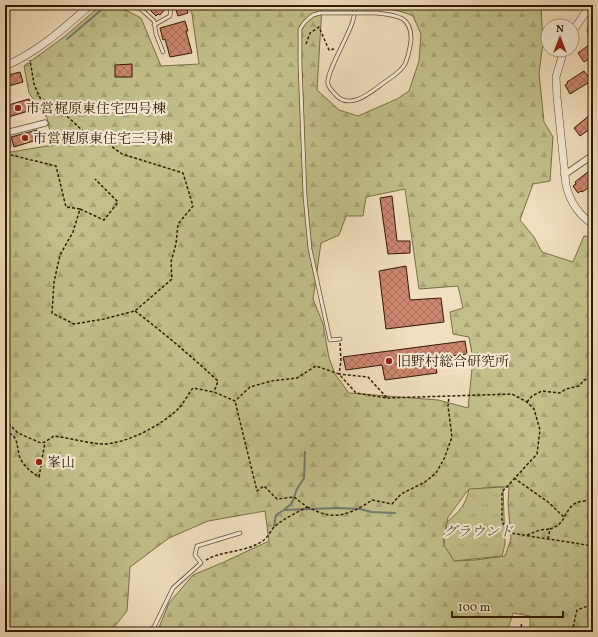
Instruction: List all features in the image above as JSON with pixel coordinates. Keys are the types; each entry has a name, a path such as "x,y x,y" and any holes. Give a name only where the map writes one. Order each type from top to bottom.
{"street":[{"path":"5,66 29,54 51,39 90,5"},
{"path":"580,20 589,5"},
{"path":"562,58 556,77 564,175 569,196 586,220 593,224"},
{"path":"8,144 5,132 45,123"},
{"path":"564,175 593,155"}],"lane":[{"path":"134,5 154,21 163,52"},
{"path":"154,25 170,16 171,8 168,5"},
{"path":"340,339 330,340 310,249 305,188 300,29 313,15 320,13 377,13 394,15 406,20 411,32 410,47 405,64 397,74 364,98 347,101 338,98 328,84 329,74 354,18 355,5"},
{"path":"148,632 154,627 174,588 201,563 195,555 197,546 240,533"}],"path":[{"path":"300,46 307,43 310,33 319,27 329,50 342,47"},
{"path":"29,54 34,84 40,98 54,104 84,132 104,141 122,154 184,173 193,206 178,224 176,244 171,262 172,279 135,311 104,319 74,324 52,313 54,282 60,255 73,232 80,209"},
{"path":"8,144 11,155 56,166 66,207 80,209 104,220 118,202 95,179"},
{"path":"135,311 177,344 218,381 214,392"},
{"path":"339,374 341,361 340,339"},
{"path":"235,400 250,387 271,381 297,378 316,366 339,374 368,378 387,398"},
{"path":"339,374 356,393 387,398 512,394 527,402 534,408 540,430 536,454 502,492 502,522 510,533 593,546"},
{"path":"527,402 532,396 542,392 560,393 566,389 579,386 584,380 593,377"},
{"path":"5,420 18,433 41,443 54,436 102,444 117,442 141,433 163,421 180,407 193,388 214,392 235,400"},
{"path":"235,400 257,491 264,486 277,499 294,497 307,507 326,514 337,516 348,513 372,500 392,504 400,494 425,482 436,473 444,459 452,436 448,406 449,396"},
{"path":"5,431 12,434 17,442 21,459 29,471 39,477 45,442"},
{"path":"514,478 548,502 565,518"},
{"path":"525,536 540,530 558,527 568,511 575,504 593,499"},
{"path":"201,563 212,557 241,551 264,540 274,527 293,514 307,507"},
{"path":"548,539 550,529"},
{"path":"572,632 577,610 593,604"},
{"path":"520,632 522,622"}],"green space":[{"path":"101,5 116,5 141,18 161,66 199,64 192,14 188,5 541,5 541,58 539,73 544,122 553,137 550,181 533,184 520,220 534,237 542,252 573,262 584,236 593,237 593,632 530,632 530,616 513,613 507,632 157,632 169,603 193,575 269,541 265,511 208,521 169,538 130,567 127,611 110,632 5,632 5,153 53,145 47,118 29,93 24,66 64,37","holes":["322,6 356,6 392,10 413,16 421,34 419,61 409,91 397,99 358,116 339,110 317,90","405,189 419,289 458,286 463,308 450,312 453,334 469,337 473,359 468,408 438,400 349,393 335,374 329,358 323,324 313,299 321,243 339,235 346,216 363,216 366,197","509,487 508,503 511,539 505,556 454,561 443,541 448,517 468,490"]},
{"path":"593,5 593,36 587,32"},
{"name":"グラウンド","path":"503,487 505,544 502,556 454,561 444,545 447,522 461,508 466,500 469,489"}],"building":[{"path":"150,5 163,5 166,8 160,15 158,14 156,16 151,11 154,8"},
{"path":"186,5 188,13 178,16 175,7"},
{"path":"185,21 192,53 170,57 160,28"},
{"path":"593,42 593,56 584,62 580,56 580,52"},
{"path":"132,64 132,77 115,77 115,65"},
{"path":"584,71 591,81 570,94 565,85 568,83 567,82"},
{"path":"20,72 23,82 5,87 5,76"},
{"name":"市営梶原東住宅四号棟","path":"29,99 32,110 5,118 5,106"},
{"path":"593,114 593,127 580,136 574,128"},
{"name":"市営梶原東住宅三号棟","path":"37,130 40,139 14,147 11,137"},
{"path":"593,168 593,185 578,193 573,186 576,184 575,182"},
{"path":"392,196 397,241 410,241 410,253 388,254 380,198"},
{"name":"旧野村総合研究所","path":"406,266 410,300 441,298 444,322 386,329 379,271"},
{"name":"旧野村総合研究所","path":"465,341 467,354 434,358 437,373 385,380 382,365 346,370 343,357"}],"waterway":[{"path":"67,39 107,5"},
{"path":"274,526 276,515 292,503 297,489 304,478 305,452"},
{"path":"284,510 338,508 395,513"}],"place":[{"name":"市営梶原東住宅四号棟","path":"18,108"},
{"name":"市営梶原東住宅三号棟","path":"25,138"},
{"name":"旧野村総合研究所","path":"389,361"},
{"name":"峯山","path":"39,462"}]}
